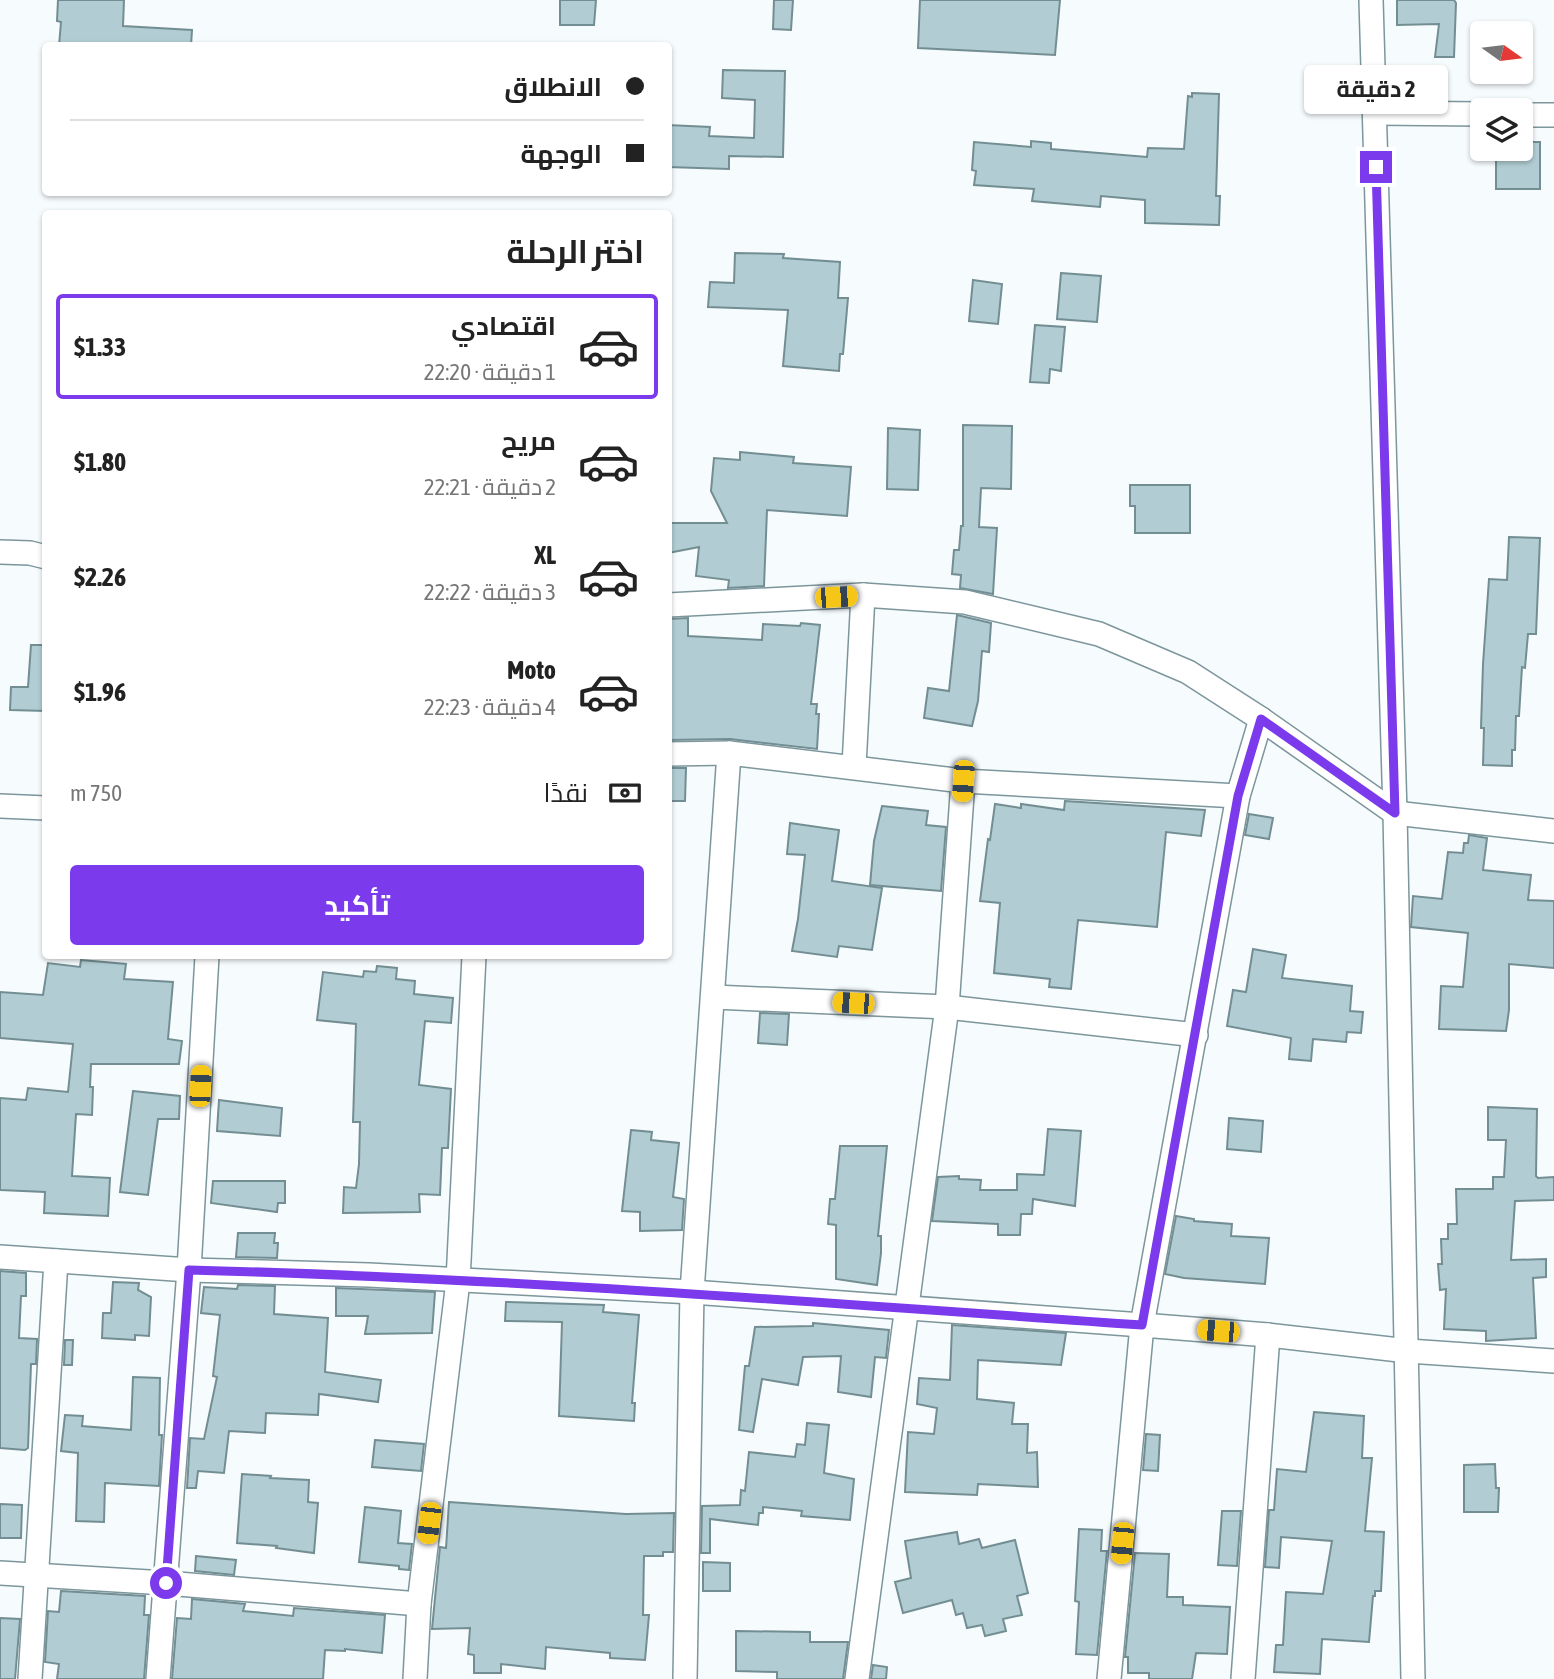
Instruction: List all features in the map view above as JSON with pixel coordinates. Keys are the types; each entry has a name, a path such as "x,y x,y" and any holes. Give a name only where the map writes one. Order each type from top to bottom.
{"street":[{"path":"1371,0 1395,813 1413,1679"},
{"path":"1375,113 1470,114"},
{"path":"1533,115 1554,115"},
{"path":"0,552 42,556"},
{"path":"672,605 863,595 965,602 1099,634 1188,672 1261,719 1395,813 1554,831"},
{"path":"854,766 863,595"},
{"path":"1109,1679 1142,1325 1238,796 1261,719"},
{"path":"672,754 729,753 963,781 1238,796"},
{"path":"685,1679 692,1292 729,753"},
{"path":"857,1679 947,1007 963,781"},
{"path":"0,806 42,808"},
{"path":"158,1679 189,1270 207,959"},
{"path":"415,1679 419,1604 458,1281 474,959"},
{"path":"714,997 947,1007 1196,1035"},
{"path":"0,1256 189,1270 369,1275 692,1292 1268,1335 1408,1351 1554,1361"},
{"path":"30,1679 56,1261"},
{"path":"1243,1679 1268,1335"},
{"path":"0,1573 166,1583 419,1604"}],"building":[{"path":"58,0 124,0 123,26 192,30 191,42 59,42 61,22 57,21"},
{"path":"560,0 596,0 594,25 560,25"},
{"path":"774,0 793,0 791,30 773,29"},
{"path":"920,0 1060,0 1055,55 918,48"},
{"path":"1397,0 1454,0 1454,57 1435,57 1439,24 1397,25"},
{"path":"723,70 785,71 783,157 729,156 729,169 672,167 672,125 710,127 709,136 754,138 755,100 722,98"},
{"path":"1192,93 1219,94 1216,196 1220,196 1219,225 1145,223 1145,200 1101,196 1100,207 1032,201 1034,189 974,185 974,142 1031,147 1031,141 1051,143 1051,149 1147,157 1148,148 1184,149 1188,96 1192,97"},
{"path":"1533,142 1540,142 1540,189 1496,189 1496,161 1533,161"},
{"path":"735,253 784,254 783,258 840,262 838,298 848,298 839,371 783,366 788,310 708,307 710,282 734,283"},
{"path":"1061,273 1101,276 1097,322 1057,319"},
{"path":"973,280 1002,284 998,324 969,321"},
{"path":"1035,325 1065,327 1061,371 1050,369 1049,383 1030,382"},
{"path":"963,425 1012,426 1011,489 981,488 979,527 997,528 993,594 960,588 961,575 952,574 954,550 959,550 963,526"},
{"path":"888,428 920,430 918,490 887,489"},
{"path":"740,452 794,457 793,463 851,467 847,516 767,510 764,586 728,588 729,580 696,576 699,547 672,552 672,523 727,523 711,491 714,458 740,460"},
{"path":"1130,485 1190,485 1190,533 1135,533 1135,506 1130,506"},
{"path":"1509,537 1540,538 1536,634 1528,634 1525,668 1522,667 1512,766 1483,765 1483,664 1489,579 1507,580"},
{"path":"957,615 991,623 989,652 982,651 978,701 972,726 924,718 928,688 949,691"},
{"path":"688,618 688,636 762,640 763,624 820,625 811,704 817,704 816,714 819,714 817,749 730,739 672,740 672,619"},
{"path":"31,645 42,645 42,711 10,710 11,687 28,687"},
{"path":"672,768 686,768 685,801 672,801"},
{"path":"1065,801 1205,810 1201,836 1166,832 1157,927 1078,920 1071,989 1049,987 1050,979 994,973 1000,903 980,901 995,804 1021,808 1021,804 1064,810"},
{"path":"882,806 928,811 926,825 946,827 941,891 870,885 874,841"},
{"path":"1249,814 1273,818 1269,839 1245,835"},
{"path":"790,823 839,830 832,881 882,888 872,950 839,946 837,957 792,951 805,855 787,854"},
{"path":"1469,835 1487,838 1483,870 1531,875 1528,900 1554,901 1554,968 1509,964 1506,1031 1439,1029 1441,986 1463,987 1468,933 1411,927 1413,896 1442,899 1448,852 1463,853 1464,843 1468,843"},
{"path":"1253,949 1286,955 1282,978 1352,986 1350,1011 1363,1012 1361,1033 1347,1032 1346,1042 1313,1039 1311,1061 1289,1059 1291,1038 1227,1026 1233,990 1246,992"},
{"path":"81,960 126,964 124,979 173,982 168,1039 182,1041 179,1064 91,1064 92,1115 76,1114 72,1176 110,1178 108,1216 44,1213 45,1192 0,1190 0,1098 26,1100 28,1088 68,1092 73,1044 0,1038 0,992 43,995 48,963 80,967"},
{"path":"377,966 397,968 396,979 415,981 414,994 453,998 451,1023 425,1021 419,1085 451,1089 448,1148 442,1148 440,1195 419,1194 420,1212 343,1213 344,1187 356,1188 359,1164 360,1122 353,1122 356,1024 317,1020 323,972 363,977 364,971 376,972"},
{"path":"760,1013 789,1014 787,1045 758,1043"},
{"path":"133,1091 180,1096 179,1119 158,1119 148,1195 120,1192"},
{"path":"219,1100 282,1108 280,1136 217,1131"},
{"path":"1488,1107 1537,1109 1536,1176 1554,1177 1554,1200 1515,1201 1511,1260 1546,1259 1546,1277 1533,1278 1536,1338 1486,1341 1486,1331 1444,1329 1446,1289 1440,1290 1438,1264 1442,1264 1441,1239 1448,1239 1448,1224 1457,1224 1456,1189 1493,1189 1493,1177 1504,1177 1506,1140 1488,1140"},
{"path":"1229,1118 1263,1121 1261,1152 1227,1149"},
{"path":"1048,1129 1081,1131 1075,1206 1033,1199 1032,1214 1021,1214 1020,1235 998,1235 998,1224 932,1221 938,1177 959,1176 959,1179 981,1180 980,1190 1017,1190 1017,1174 1044,1175"},
{"path":"631,1130 652,1132 651,1140 679,1143 673,1197 684,1199 682,1230 640,1231 640,1212 622,1211"},
{"path":"840,1146 887,1146 878,1236 881,1236 881,1253 877,1285 836,1279 836,1225 828,1224 830,1199 835,1199"},
{"path":"213,1181 285,1181 285,1203 278,1203 277,1212 211,1203"},
{"path":"1176,1216 1194,1221 1232,1224 1231,1236 1269,1238 1265,1284 1165,1274"},
{"path":"238,1233 275,1233 274,1243 278,1243 277,1258 236,1257"},
{"path":"0,1271 26,1273 26,1296 21,1296 19,1338 37,1339 36,1364 31,1364 28,1448 25,1450 0,1448"},
{"path":"113,1282 139,1283 138,1290 151,1297 149,1336 135,1335 135,1340 102,1338 103,1313 111,1313"},
{"path":"238,1285 275,1286 274,1314 328,1318 325,1372 381,1380 378,1402 319,1394 318,1415 266,1413 265,1433 229,1431 224,1473 198,1471 196,1488 187,1488 190,1438 204,1439 217,1377 213,1376 220,1315 201,1313 204,1287 237,1289"},
{"path":"336,1288 435,1292 432,1333 365,1334 368,1316 336,1316"},
{"path":"506,1302 604,1305 603,1312 639,1315 632,1403 635,1403 634,1421 559,1416 562,1322 505,1321"},
{"path":"813,1323 889,1330 886,1358 875,1357 871,1397 838,1392 841,1356 803,1357 798,1385 762,1379 753,1432 739,1430 745,1366 749,1366 755,1327 813,1326"},
{"path":"952,1325 1066,1333 1061,1365 978,1360 977,1399 1014,1403 1012,1424 1028,1424 1027,1453 1037,1452 1038,1487 978,1484 977,1495 905,1492 908,1432 934,1434 937,1408 917,1404 919,1378 950,1380"},
{"path":"65,1340 73,1340 72,1365 64,1365"},
{"path":"133,1377 160,1378 159,1435 162,1435 159,1486 105,1483 104,1522 76,1521 78,1453 61,1451 65,1415 83,1416 82,1426 131,1430"},
{"path":"1314,1412 1364,1416 1362,1458 1372,1458 1365,1531 1384,1532 1381,1591 1375,1591 1373,1596 1369,1642 1322,1639 1320,1674 1274,1672 1276,1645 1283,1645 1286,1592 1323,1594 1332,1541 1281,1537 1279,1568 1265,1567 1269,1510 1274,1510 1277,1469 1306,1472"},
{"path":"807,1423 829,1425 824,1473 854,1479 850,1520 801,1516 802,1511 763,1507 763,1513 759,1513 758,1525 710,1519 710,1553 701,1553 702,1506 740,1505 741,1490 745,1491 749,1452 795,1457 797,1444 805,1445"},
{"path":"1146,1434 1160,1435 1158,1471 1143,1470"},
{"path":"375,1440 424,1444 421,1471 372,1467"},
{"path":"1495,1464 1496,1488 1499,1488 1498,1512 1464,1512 1464,1465"},
{"path":"242,1474 309,1480 308,1502 318,1503 314,1553 276,1548 277,1546 237,1543"},
{"path":"449,1502 626,1514 674,1513 673,1552 663,1552 663,1556 644,1556 643,1615 649,1615 645,1660 610,1658 610,1653 546,1647 545,1669 501,1664 501,1673 474,1673 474,1655 468,1654 470,1628 432,1629 440,1547 446,1548"},
{"path":"0,1504 22,1505 21,1538 0,1538"},
{"path":"365,1507 401,1511 398,1543 412,1544 409,1570 399,1569 399,1566 359,1562"},
{"path":"1222,1511 1241,1511 1237,1566 1218,1565"},
{"path":"1079,1529 1102,1530 1101,1551 1107,1551 1097,1655 1076,1654 1079,1602 1075,1601"},
{"path":"957,1532 959,1544 979,1539 982,1548 1015,1540 1028,1593 1017,1596 1022,1615 1003,1619 1006,1631 985,1636 982,1625 967,1628 963,1613 956,1615 952,1600 903,1613 895,1582 911,1578 905,1541"},
{"path":"1135,1553 1169,1554 1167,1597 1183,1597 1183,1605 1230,1607 1227,1654 1196,1653 1192,1679 1149,1679 1149,1673 1128,1673 1128,1657 1125,1657"},
{"path":"196,1556 236,1560 234,1575 195,1571"},
{"path":"703,1562 730,1563 730,1591 703,1591"},
{"path":"61,1591 145,1596 144,1615 149,1615 144,1679 57,1679 59,1664 45,1662 48,1611 59,1612"},
{"path":"192,1599 245,1604 243,1611 293,1616 294,1608 385,1615 382,1653 325,1650 323,1679 172,1679 177,1618 191,1619"},
{"path":"0,1618 20,1619 15,1679 0,1679"},
{"path":"736,1631 810,1632 810,1642 848,1642 843,1679 777,1679 777,1672 736,1671"},
{"path":"873,1665 887,1667 886,1679 871,1679"}],"route":[{"path":"166,1583 189,1270 369,1275 692,1292 1142,1325 1238,796 1261,719 1395,813 1376,167"}]}
